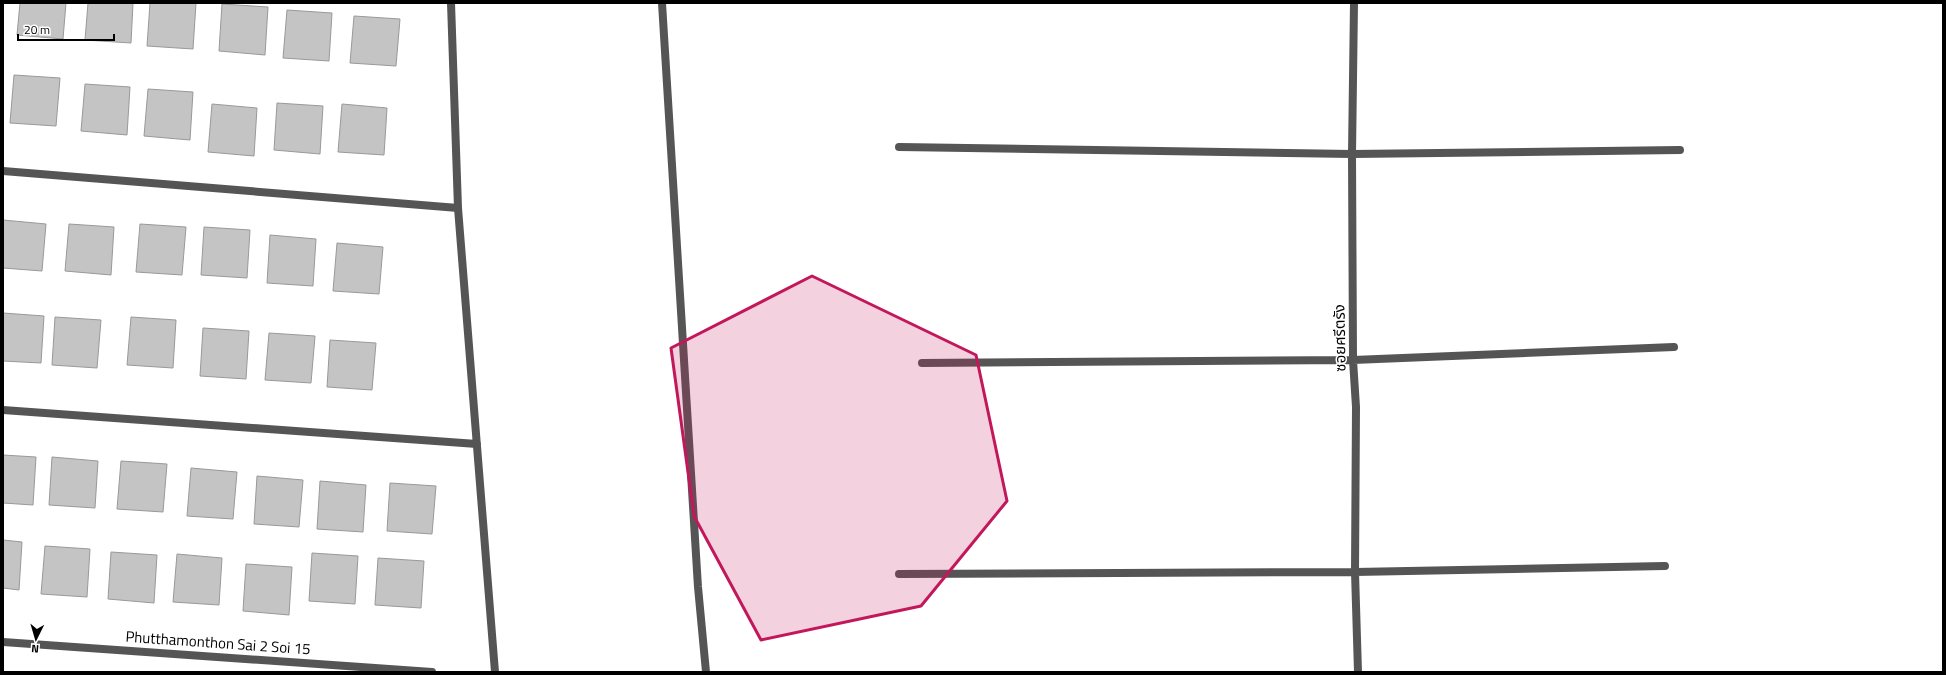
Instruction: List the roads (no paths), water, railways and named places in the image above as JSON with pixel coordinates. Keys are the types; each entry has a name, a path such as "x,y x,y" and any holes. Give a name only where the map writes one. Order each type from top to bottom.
{"street":[{"path":"451,3 458,208 495,672"},
{"path":"662,3 698,587 706,672"},
{"name":"ซอยศรีตรัง","path":"1354,3 1352,154 1353,360 1356,406 1355,572 1358,672"},
{"path":"899,148 1352,154 1680,150"},
{"path":"3,171 458,208"},
{"path":"922,363 1353,360 1674,348"},
{"path":"3,410 477,444"},
{"path":"899,574 1355,572 1665,566"},
{"name":"Phutthamonthon Sai 2 Soi 15","path":"3,642 432,672"}]}
